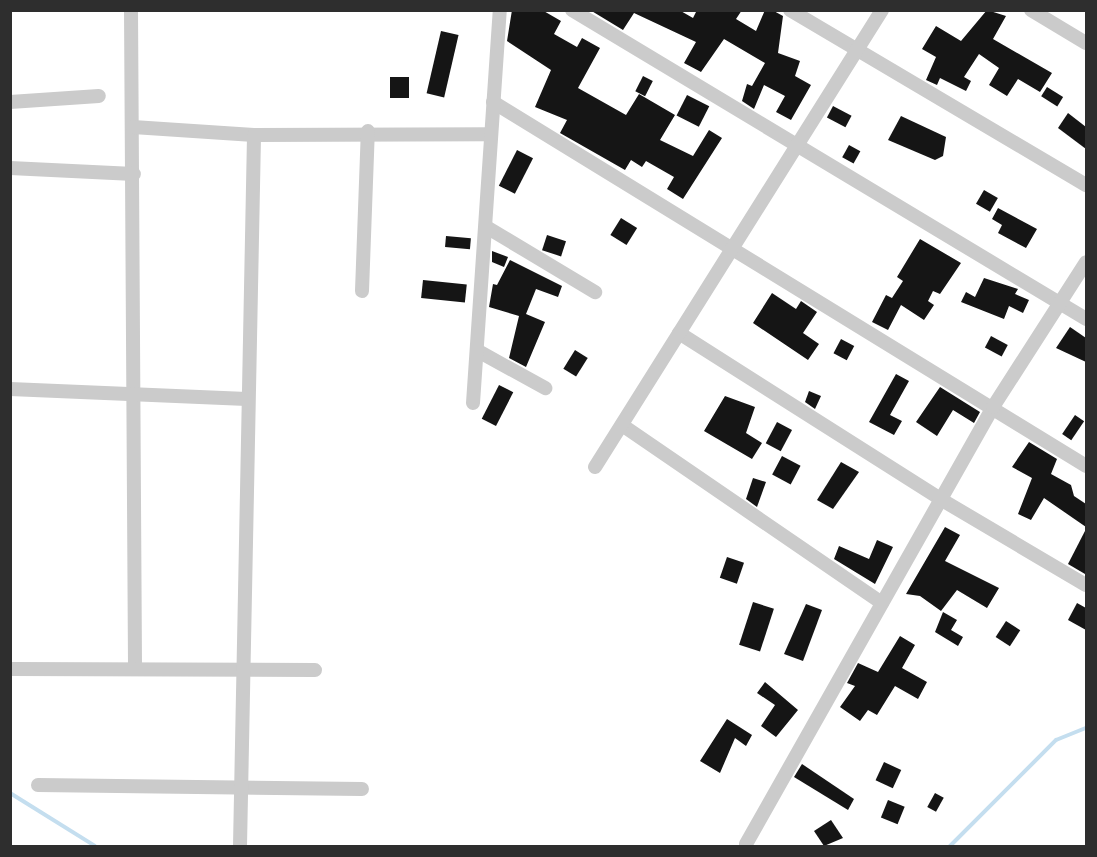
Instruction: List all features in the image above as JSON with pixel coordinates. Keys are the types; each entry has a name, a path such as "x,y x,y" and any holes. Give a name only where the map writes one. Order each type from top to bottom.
{"street":[{"path":"131,10 134,174 130,395 135,667"},
{"path":"473,403 488,228 490,134 500,10"},
{"path":"790,10 1086,185"},
{"path":"595,467 732,245 882,10"},
{"path":"1031,10 1086,43"},
{"path":"577,12 1086,319"},
{"path":"10,102 99,96"},
{"path":"493,102 732,245 1086,466"},
{"path":"134,127 254,135 368,131 490,134"},
{"path":"362,291 368,131"},
{"path":"240,846 241,669 254,135"},
{"path":"10,168 134,174"},
{"path":"488,228 595,292"},
{"path":"746,844 993,407 1086,262"},
{"path":"679,333 942,500 1086,585"},
{"path":"478,351 545,388"},
{"path":"10,389 247,399"},
{"path":"622,425 882,603"},
{"path":"10,669 135,667 315,670"},
{"path":"38,785 240,785 362,789"}],"building":[{"path":"512,10 542,10 561,21 554,34 577,47 582,38 600,48 578,88 626,115 639,94 675,115 660,140 693,156 709,130 722,138 683,199 667,189 674,177 646,161 642,167 631,160 625,170 560,133 567,120 535,107 551,70 507,41"},
{"path":"590,10 679,10 693,18 697,10 742,10 736,19 756,31 765,10 772,10 783,16 778,53 800,61 795,76 811,85 791,120 776,112 785,96 764,85 754,109 742,101 747,84 752,86 765,63 724,39 701,72 684,63 696,42 634,13 623,30"},
{"path":"987,10 1006,16 993,39 1052,73 1040,92 1018,79 1007,96 989,85 999,68 979,54 964,77 971,81 966,91 940,78 937,85 926,80 936,57 922,49 936,26 961,41"},
{"path":"441,31 459,35 444,97 427,93"},
{"path":"643,76 653,81 645,96 635,91"},
{"path":"390,77 409,77 409,98 390,98"},
{"path":"1047,87 1063,97 1057,106 1041,96"},
{"path":"687,95 709,106 699,127 677,115"},
{"path":"833,106 852,116 845,127 827,117"},
{"path":"1068,113 1086,127 1086,149 1058,128"},
{"path":"901,116 946,137 943,156 935,160 888,140"},
{"path":"849,145 860,151 854,164 842,157"},
{"path":"517,150 533,158 515,194 499,186"},
{"path":"984,190 998,198 990,212 976,204"},
{"path":"998,208 1037,229 1026,248 998,233 1002,225 992,219"},
{"path":"621,218 637,228 627,245 610,235"},
{"path":"547,235 566,241 561,256 542,250"},
{"path":"446,236 471,238 470,249 445,247"},
{"path":"920,239 961,263 940,294 933,291 928,301 934,305 924,320 901,305 888,330 872,322 886,295 892,298 903,281 897,277"},
{"path":"492,251 508,257 504,267 492,262"},
{"path":"510,260 562,286 558,297 536,289 526,314 545,322 526,367 509,358 519,316 489,307 493,284 497,285"},
{"path":"984,278 1018,289 1015,294 1029,300 1023,313 1009,306 1004,319 961,302 966,292 975,297"},
{"path":"423,280 467,285 465,303 421,298"},
{"path":"772,293 796,309 801,301 817,312 803,333 819,344 808,360 753,323"},
{"path":"1070,327 1086,338 1086,362 1056,348"},
{"path":"991,336 1008,345 1002,356 985,347"},
{"path":"841,339 854,346 847,360 833,353"},
{"path":"575,350 588,358 576,377 563,369"},
{"path":"896,374 909,381 890,415 902,421 894,435 869,422"},
{"path":"499,385 513,392 496,426 482,419"},
{"path":"940,387 980,412 974,423 953,410 937,436 916,422"},
{"path":"809,391 821,396 815,409 805,402"},
{"path":"725,396 755,407 746,433 762,443 752,459 704,431"},
{"path":"1075,415 1084,421 1071,440 1062,434"},
{"path":"777,422 792,430 781,451 766,443"},
{"path":"1029,442 1057,459 1051,474 1071,485 1074,496 1086,504 1086,527 1044,498 1031,520 1018,514 1032,478 1012,467"},
{"path":"782,456 801,466 791,484 772,475"},
{"path":"841,462 859,472 833,509 817,500"},
{"path":"753,478 766,482 757,507 746,499"},
{"path":"945,527 960,535 945,561 999,588 987,608 957,590 941,611 920,596 906,594"},
{"path":"1086,529 1086,572 1085,574 1068,564"},
{"path":"877,540 893,547 875,584 834,559 839,546 869,559"},
{"path":"727,557 744,563 737,584 720,578"},
{"path":"753,602 774,609 760,652 739,645"},
{"path":"1077,603 1086,608 1086,630 1068,620"},
{"path":"806,604 822,610 803,661 784,654"},
{"path":"943,612 957,620 951,630 963,637 958,646 935,632"},
{"path":"1006,621 1020,630 1010,646 996,637"},
{"path":"900,636 915,645 902,668 927,682 918,699 895,686 877,715 868,710 860,721 840,707 855,686 847,683 858,663 878,672"},
{"path":"765,682 798,710 776,737 761,726 775,705 757,693"},
{"path":"727,719 752,735 746,746 735,738 720,773 700,761"},
{"path":"884,762 901,770 893,788 876,780"},
{"path":"802,764 854,799 848,810 794,777"},
{"path":"935,793 944,798 936,812 927,807"},
{"path":"888,800 905,807 898,824 881,818"},
{"path":"831,820 843,838 824,846 814,831"}],"waterway":[{"path":"950,846 1056,740 1086,728"},
{"path":"10,793 95,846"}]}
